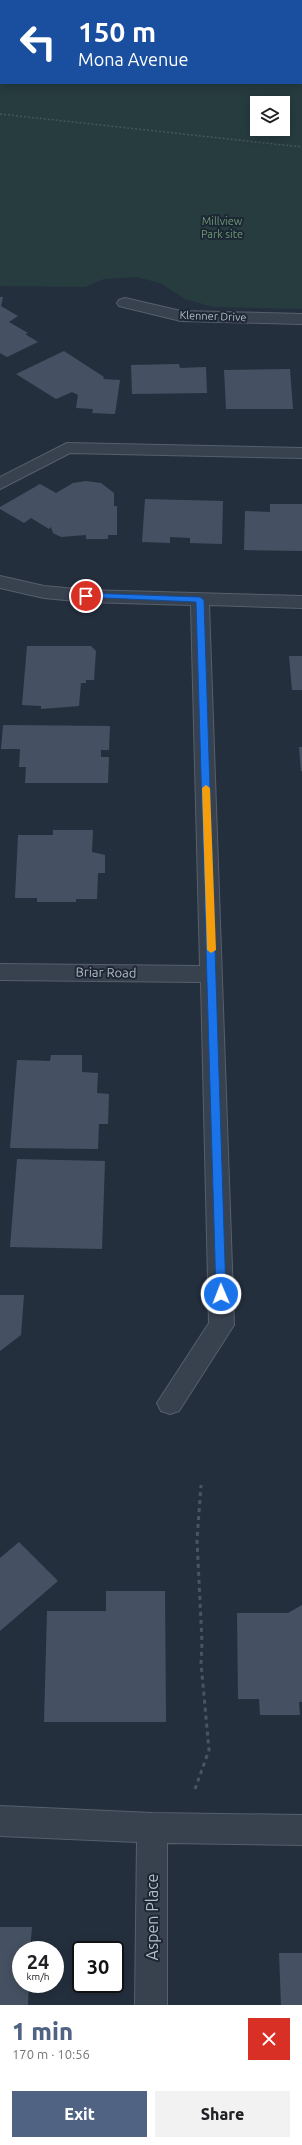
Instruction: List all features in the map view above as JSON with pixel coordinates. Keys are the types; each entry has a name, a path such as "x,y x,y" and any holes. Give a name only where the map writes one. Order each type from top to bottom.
{"street":[{"name":"Klenner Drive","path":"125,303 182,316 302,319"},
{"path":"0,484 67,448 302,453"},
{"path":"0,582 44,592 79,595 200,600 302,602"},
{"path":"170,1402 222,1325 200,600"},
{"name":"Briar Road","path":"0,972 212,974"},
{"path":"0,1821 152,1828 302,1830"},
{"name":"Aspen Place","path":"151,2005 152,1828"}],"path":[{"path":"0,114 87,122 302,147"},
{"path":"195,1829 192,1796 209,1750 201,1663 202,1642 197,1540 201,1485"}],"green space":[{"name":"Millview Park site","path":"0,84 302,84 302,309 213,307 185,299 160,283 136,277 104,279 85,287 0,286"}],"building":[{"path":"0,297 3,297 1,306 18,316 9,322 28,333 25,334 38,342 7,357 0,353"},
{"path":"64,351 104,377 103,379 120,380 115,414 92,413 93,409 76,408 78,395 72,392 56,399 16,374"},
{"path":"179,364 180,368 206,367 207,393 132,394 131,365"},
{"path":"290,369 293,409 226,409 224,370"},
{"path":"86,481 101,483 114,493 114,506 117,506 117,535 108,535 108,539 86,539 86,535 61,537 53,533 51,527 49,529 31,518 24,523 0,509 0,507 40,484 56,493 73,483"},
{"path":"145,499 223,501 222,544 190,543 190,538 170,537 170,543 142,542"},
{"path":"270,504 302,504 302,551 244,550 245,511 270,512"},
{"path":"27,646 91,646 96,651 94,680 86,680 86,683 81,683 79,706 41,709 41,706 22,705"},
{"path":"289,656 302,656 302,690 292,690"},
{"path":"3,725 110,726 109,750 101,750 101,757 109,757 108,783 25,783 26,767 19,767 20,749 1,749"},
{"path":"299,747 302,747 302,771 301,771"},
{"path":"53,830 93,830 92,852 105,855 105,873 98,873 97,899 76,899 76,902 37,902 37,898 15,898 18,835 53,835"},
{"path":"51,1055 82,1055 82,1072 98,1073 97,1093 109,1094 108,1124 99,1124 98,1149 10,1148 17,1060 50,1061"},
{"path":"17,1159 105,1161 102,1249 10,1247"},
{"path":"0,1295 24,1295 21,1335 0,1351"},
{"path":"19,1542 58,1581 0,1631 0,1558"},
{"path":"106,1591 165,1591 166,1722 44,1722 47,1611 106,1611"},
{"path":"302,1605 302,1702 299,1702 300,1715 260,1715 259,1699 238,1699 237,1613 288,1613"},
{"path":"0,1927 32,1927 31,1941 12,1941 12,1993 29,1993 28,2005 0,2005"},
{"path":"279,1953 302,1953 302,2005 281,2005"}],"slow traffic":[{"path":"206,788 211,950"}],"route":[{"path":"86,596 200,600 221,1294"}]}
